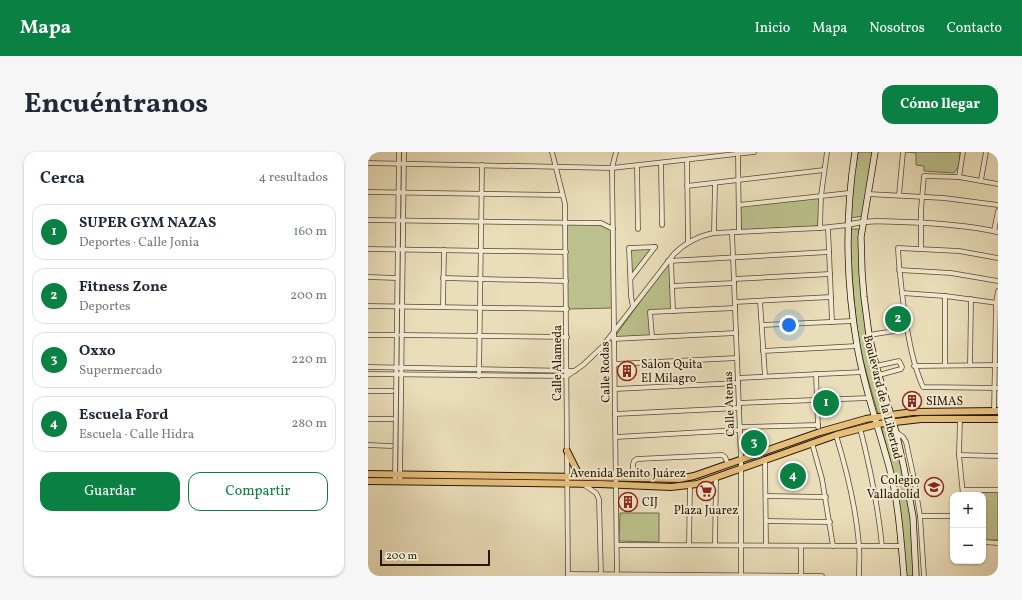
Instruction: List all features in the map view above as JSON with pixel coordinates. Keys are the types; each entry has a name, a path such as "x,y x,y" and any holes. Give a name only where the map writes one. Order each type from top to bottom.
{"main road":[{"name":"Boulevard de la Libertad","path":"854,152 849,193 848,225 848,275 853,321 869,398 877,421 891,476 904,576"},
{"name":"Boulevard de la Libertad","path":"875,152 861,243 862,273 869,335 878,375 896,432 913,517 916,576"},
{"name":"Avenida Benito Juárez","path":"368,474 586,476 671,487 690,485 716,477 741,467 860,428 891,415 913,412 996,411"},
{"name":"Avenida Benito Juárez","path":"368,481 583,484 633,478 683,479 728,464 819,428 877,421 960,418 998,419"},
{"path":"567,451 578,473 586,476"}],"street":[{"path":"399,152 401,221"},
{"path":"397,482 396,375 401,335 402,306 400,250 404,192 404,152"},
{"name":"Calle Alameda","path":"552,152 565,208 566,223 568,575"},
{"name":"Calle Rodas","path":"616,152 612,168 617,575"},
{"path":"368,163 612,168 687,160 711,154 738,154 754,152"},
{"path":"820,228 821,196 827,152"},
{"path":"899,195 903,152"},
{"path":"959,177 963,152"},
{"path":"981,180 986,152"},
{"path":"738,154 739,232"},
{"path":"687,160 688,242"},
{"path":"661,163 662,225"},
{"path":"479,376 482,166"},
{"path":"637,166 638,229"},
{"path":"687,186 824,170"},
{"path":"921,248 924,176 959,177 998,184"},
{"path":"714,183 714,233"},
{"path":"368,192 562,195"},
{"path":"739,204 849,193"},
{"path":"868,194 922,196 968,200 998,205"},
{"path":"368,374 567,376 593,357 609,339 674,254 688,242 700,236 714,233 828,228 864,221 921,222 996,231 998,210"},
{"path":"368,220 601,223 613,229"},
{"path":"828,228 832,322"},
{"name":"Calle Atenas","path":"732,232 741,459 741,576"},
{"path":"631,279 655,247 629,248 631,296 633,307"},
{"path":"996,388 923,388 914,366 907,329 899,270 898,248 959,251 998,258"},
{"path":"368,249 566,252"},
{"path":"397,474 401,375 398,368 396,335 397,278 400,250"},
{"path":"443,307 444,250"},
{"path":"670,260 829,252"},
{"path":"670,260 673,311"},
{"path":"899,270 951,273 998,281"},
{"path":"672,286 830,274"},
{"path":"368,277 397,278"},
{"path":"443,278 566,281"},
{"path":"996,411 998,291"},
{"path":"902,293 945,296 997,303"},
{"path":"945,296 945,365"},
{"path":"735,302 831,297"},
{"path":"970,365 971,299"},
{"path":"760,301 765,376"},
{"path":"368,306 567,309"},
{"path":"652,337 650,312 735,308"},
{"path":"762,325 853,321"},
{"path":"869,335 907,329"},
{"path":"609,339 736,333"},
{"path":"368,335 396,335"},
{"path":"401,335 567,338"},
{"path":"763,351 857,346"},
{"path":"615,364 737,358"},
{"path":"876,366 899,361 902,367 901,369 878,375"},
{"path":"914,366 996,365"},
{"path":"368,367 575,371"},
{"path":"738,378 863,372"},
{"path":"616,436 740,429 819,428 816,374"},
{"path":"615,389 738,383"},
{"path":"368,391 392,391"},
{"path":"739,403 869,398"},
{"path":"615,414 739,408"},
{"path":"960,418 959,455 963,490 998,490"},
{"path":"368,419 392,419"},
{"path":"860,428 874,488 882,546"},
{"path":"896,432 903,437 908,447 920,516 924,576"},
{"path":"836,435 850,487 859,546 859,576"},
{"path":"812,443 826,498 832,546"},
{"path":"368,446 391,446"},
{"path":"633,478 633,464 637,459 722,455 725,457 728,464"},
{"path":"959,455 998,456"},
{"path":"765,459 766,545"},
{"path":"715,545 716,477"},
{"path":"583,484 596,493 599,499 601,575"},
{"path":"690,485 690,545"},
{"path":"766,496 826,498"},
{"path":"920,516 950,516"},
{"path":"766,522 830,522"},
{"path":"986,542 998,543"},
{"path":"616,545 901,546"},
{"path":"801,546 801,576"},
{"path":"568,575 822,576"}],"green space":[{"path":"858,152 873,152 862,216 850,218 853,182"},
{"path":"906,152 960,152 959,166 954,173 924,171 924,166 916,165 916,153"},
{"path":"820,197 818,226 741,230 740,206"},
{"path":"566,224 600,224 612,229 613,308 567,309"},
{"path":"849,229 859,229 859,252 866,322 880,390 887,413 878,414 861,349 854,303"},
{"path":"654,247 631,278 629,248"},
{"path":"669,262 674,312 649,314 650,336 615,338 616,335"},
{"path":"891,425 903,475 910,515 913,541 914,576 905,576 890,460 881,426"},
{"path":"965,491 998,492 998,540 986,540 986,492"},
{"path":"620,513 659,513 659,542 619,541"}],"place":[{"name":"Fitness Zone","path":"898,319"},
{"name":"Salon Quita El Milagro","path":"627,371"},
{"name":"SIMAS","path":"912,401"},
{"name":"SUPER GYM NAZAS","path":"826,403"},
{"name":"Oxxo","path":"754,443"},
{"name":"Escuela Ford","path":"793,476"},
{"name":"Colegio Valladolid","path":"934,487"},
{"name":"Plaza Juarez","path":"706,491"},
{"name":"CIJ","path":"628,502"}]}
